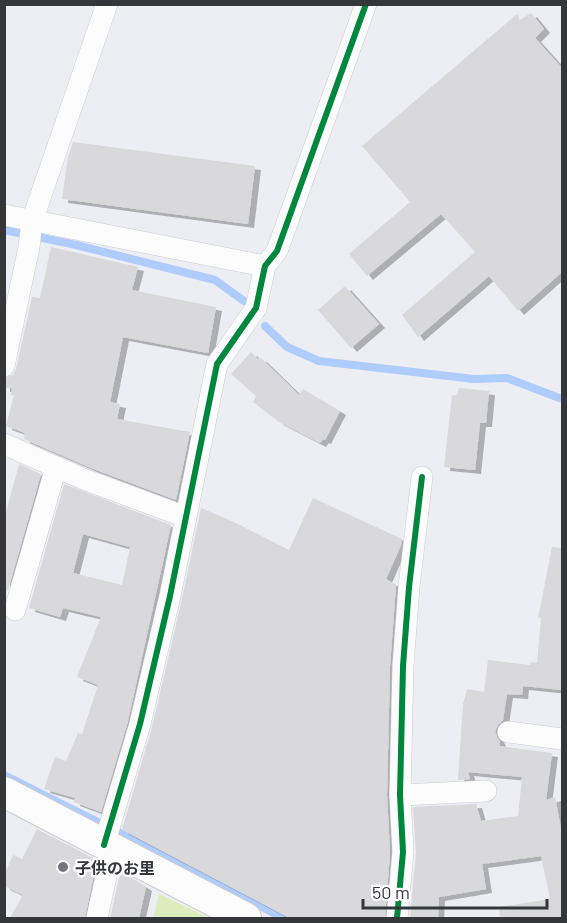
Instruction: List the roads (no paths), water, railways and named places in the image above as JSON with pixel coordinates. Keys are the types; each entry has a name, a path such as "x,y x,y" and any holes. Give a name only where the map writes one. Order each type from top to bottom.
{"street":[{"path":"4,366 29,248 32,222 107,4"},
{"path":"97,918 108,847 170,596 217,364 256,308 266,266 277,251 366,4"},
{"path":"4,215 266,266"},
{"path":"4,444 186,518"},
{"path":"15,610 56,467"},
{"path":"397,918 403,852 400,795 404,666 409,587 422,477"},
{"path":"508,732 562,739"},
{"path":"400,795 486,791"},
{"path":"4,792 246,918"}],"waterway":[{"path":"4,230 76,245 215,280 244,301"},
{"path":"265,326 287,347 319,361 474,379 507,378 562,399"},
{"path":"4,775 98,822"},
{"path":"121,833 283,918"}],"place":[{"name":"子供のお里","path":"63,867"}]}
